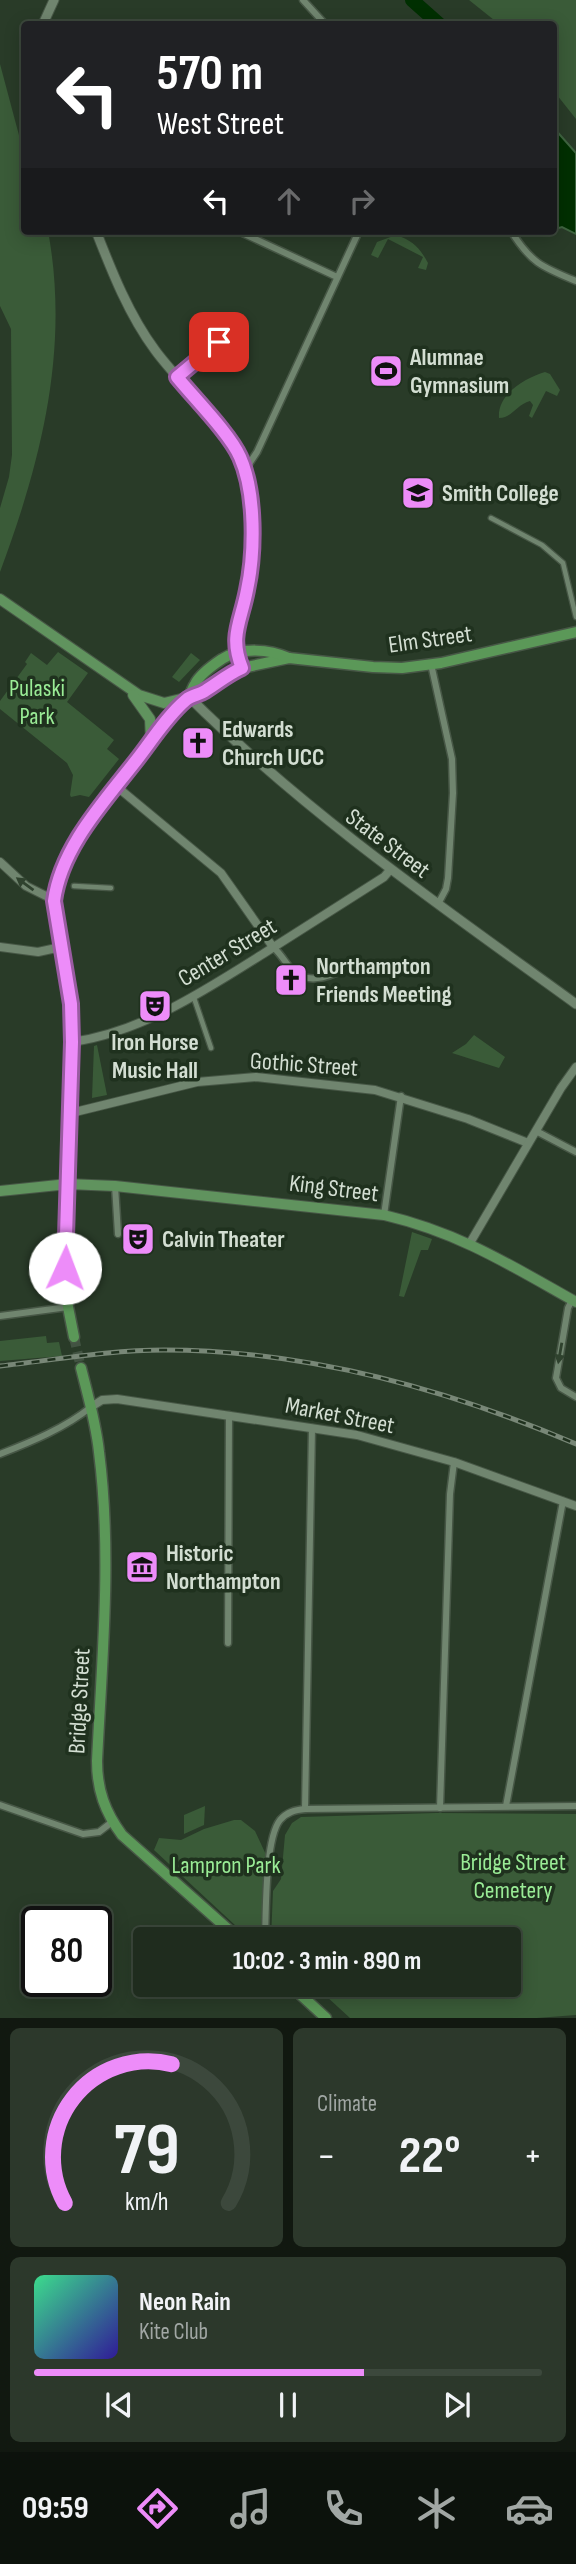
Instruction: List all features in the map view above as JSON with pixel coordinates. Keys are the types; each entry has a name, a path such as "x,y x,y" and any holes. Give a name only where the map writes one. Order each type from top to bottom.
{"highway":[{"name":"Elm Street","path":"236,654 269,652 289,658 387,668 431,664 576,632"},
{"path":"74,1337 65,1268 71,1113 71,1004 54,901 59,879 89,822 189,697 195,683 223,659 236,654"},
{"name":"Elm Street","path":"189,697 204,692 242,668 289,658"},
{"name":"Bridge Street","path":"81,1368 100,1453 105,1546 97,1774 102,1799 122,1835 226,1927"},
{"path":"303,1997 326,2018"}],"main road":[{"path":"44,21 54,0"},
{"path":"98,235 142,332 234,447 245,470 253,517 253,537 251,572 235,641 236,654 242,668"},
{"path":"0,598 126,687 159,703 189,697"},
{"path":"126,687 147,713 152,740"},
{"name":"State Street","path":"189,697 321,817 576,1004"},
{"name":"King Street","path":"0,1191 68,1184 115,1186 384,1215 429,1227 470,1243 574,1301"}],"street":[{"path":"303,0 323,21"},
{"path":"247,235 337,277"},
{"path":"245,470 257,452 357,235"},
{"path":"513,235 519,246 536,262 576,281"},
{"path":"177,377 219,342 231,324"},
{"path":"491,518 542,545 563,563 576,617"},
{"path":"431,664 453,770 448,878 438,904"},
{"path":"116,786 221,873 292,971 301,976 325,977 354,964"},
{"path":"0,862 26,886 54,901"},
{"name":"Center Street","path":"72,1042 92,1039 132,1026 193,995 384,877 390,870"},
{"path":"74,886 111,888"},
{"path":"0,947 38,951 61,947"},
{"path":"193,995 211,1048"},
{"path":"470,1243 576,1067"},
{"name":"Gothic Street","path":"71,1113 197,1082 256,1077 355,1086 401,1096 528,1143"},
{"path":"384,1215 401,1096"},
{"path":"536,1131 576,1152"},
{"path":"115,1186 118,1234"},
{"path":"574,1301 568,1308 556,1378 561,1388 576,1397"},
{"path":"0,1316 68,1307"},
{"name":"Market Street","path":"91,1407 102,1400 117,1399 357,1435 454,1462 576,1506"},
{"path":"0,1454 82,1415 91,1407"},
{"path":"228,1643 229,1415"},
{"path":"305,1809 312,1428"},
{"path":"440,1808 450,1507 454,1462"},
{"path":"506,1806 563,1501"},
{"path":"0,1805 83,1834 99,1832 113,1822"},
{"path":"266,1927 271,1844 278,1822 287,1813 305,1809 576,1806"}],"green space":[{"path":"469,0 576,0 576,119 557,95 557,21 495,21"},
{"path":"0,64 21,143 21,235 49,235 56,319 48,404 39,447 15,531 0,572 0,508 12,455 11,329 0,306"},
{"path":"396,235 407,239 419,249 428,263 426,270 418,268 423,257 388,239 378,258 371,255 377,242"},
{"path":"545,372 550,374 560,390 557,396 546,391 532,418 529,416 533,405 530,401 499,418 507,394 529,378"},
{"name":"Pulaski Park","path":"58,652 88,673 67,702 114,740 107,749 119,759 89,797 71,797 73,775 67,763 0,709 0,701 27,664 25,662 31,653 47,665"},
{"path":"191,653 200,660 179,682 172,677"},
{"path":"474,1035 505,1057 499,1068 452,1053"},
{"path":"97,1045 107,1095 92,1098 94,1046"},
{"path":"412,1232 432,1239 428,1250 421,1250 404,1297 399,1296"},
{"path":"46,1336 47,1343 59,1342 62,1356 0,1361 0,1341"},
{"path":"205,1806 204,1825 184,1834 184,1815"},
{"name":"Bridge Street Cemetery","path":"436,1813 576,1814 576,2015 537,2018 350,2018 327,1997 521,1997 521,1927 272,1927 273,1891 281,1879 285,1835 292,1823 301,1817"},
{"name":"Lampron Park","path":"241,1820 255,1831 268,1859 261,1927 237,1927 154,1850 159,1838 181,1840 204,1829"}],"shaded area":[{"path":"557,132 576,153 576,234 562,227 557,228"}],"waterway":[{"path":"412,0 436,21"}],"tunnel":[{"path":"74,1337 81,1368"}],"railway":[{"path":"0,1366 144,1350 270,1357 322,1365 426,1390 477,1406 576,1444"}],"place":[{"name":"Alumnae Gymnasium","path":"386,371"},
{"name":"Smith College","path":"418,493"},
{"name":"Edwards Church UCC","path":"198,743"},
{"name":"Northampton Friends Meeting","path":"291,980"},
{"name":"Iron Horse Music Hall","path":"155,1006"},
{"name":"Calvin Theater","path":"138,1239"},
{"name":"Historic Northampton","path":"142,1567"}],"route":[{"path":"65,1268 70,1166 71,1004 54,901 55,892 69,857 89,822 165,724 189,697 204,692 242,668 236,654 235,641 251,572 253,537 253,517 245,470 234,447 177,377 219,342"}]}
